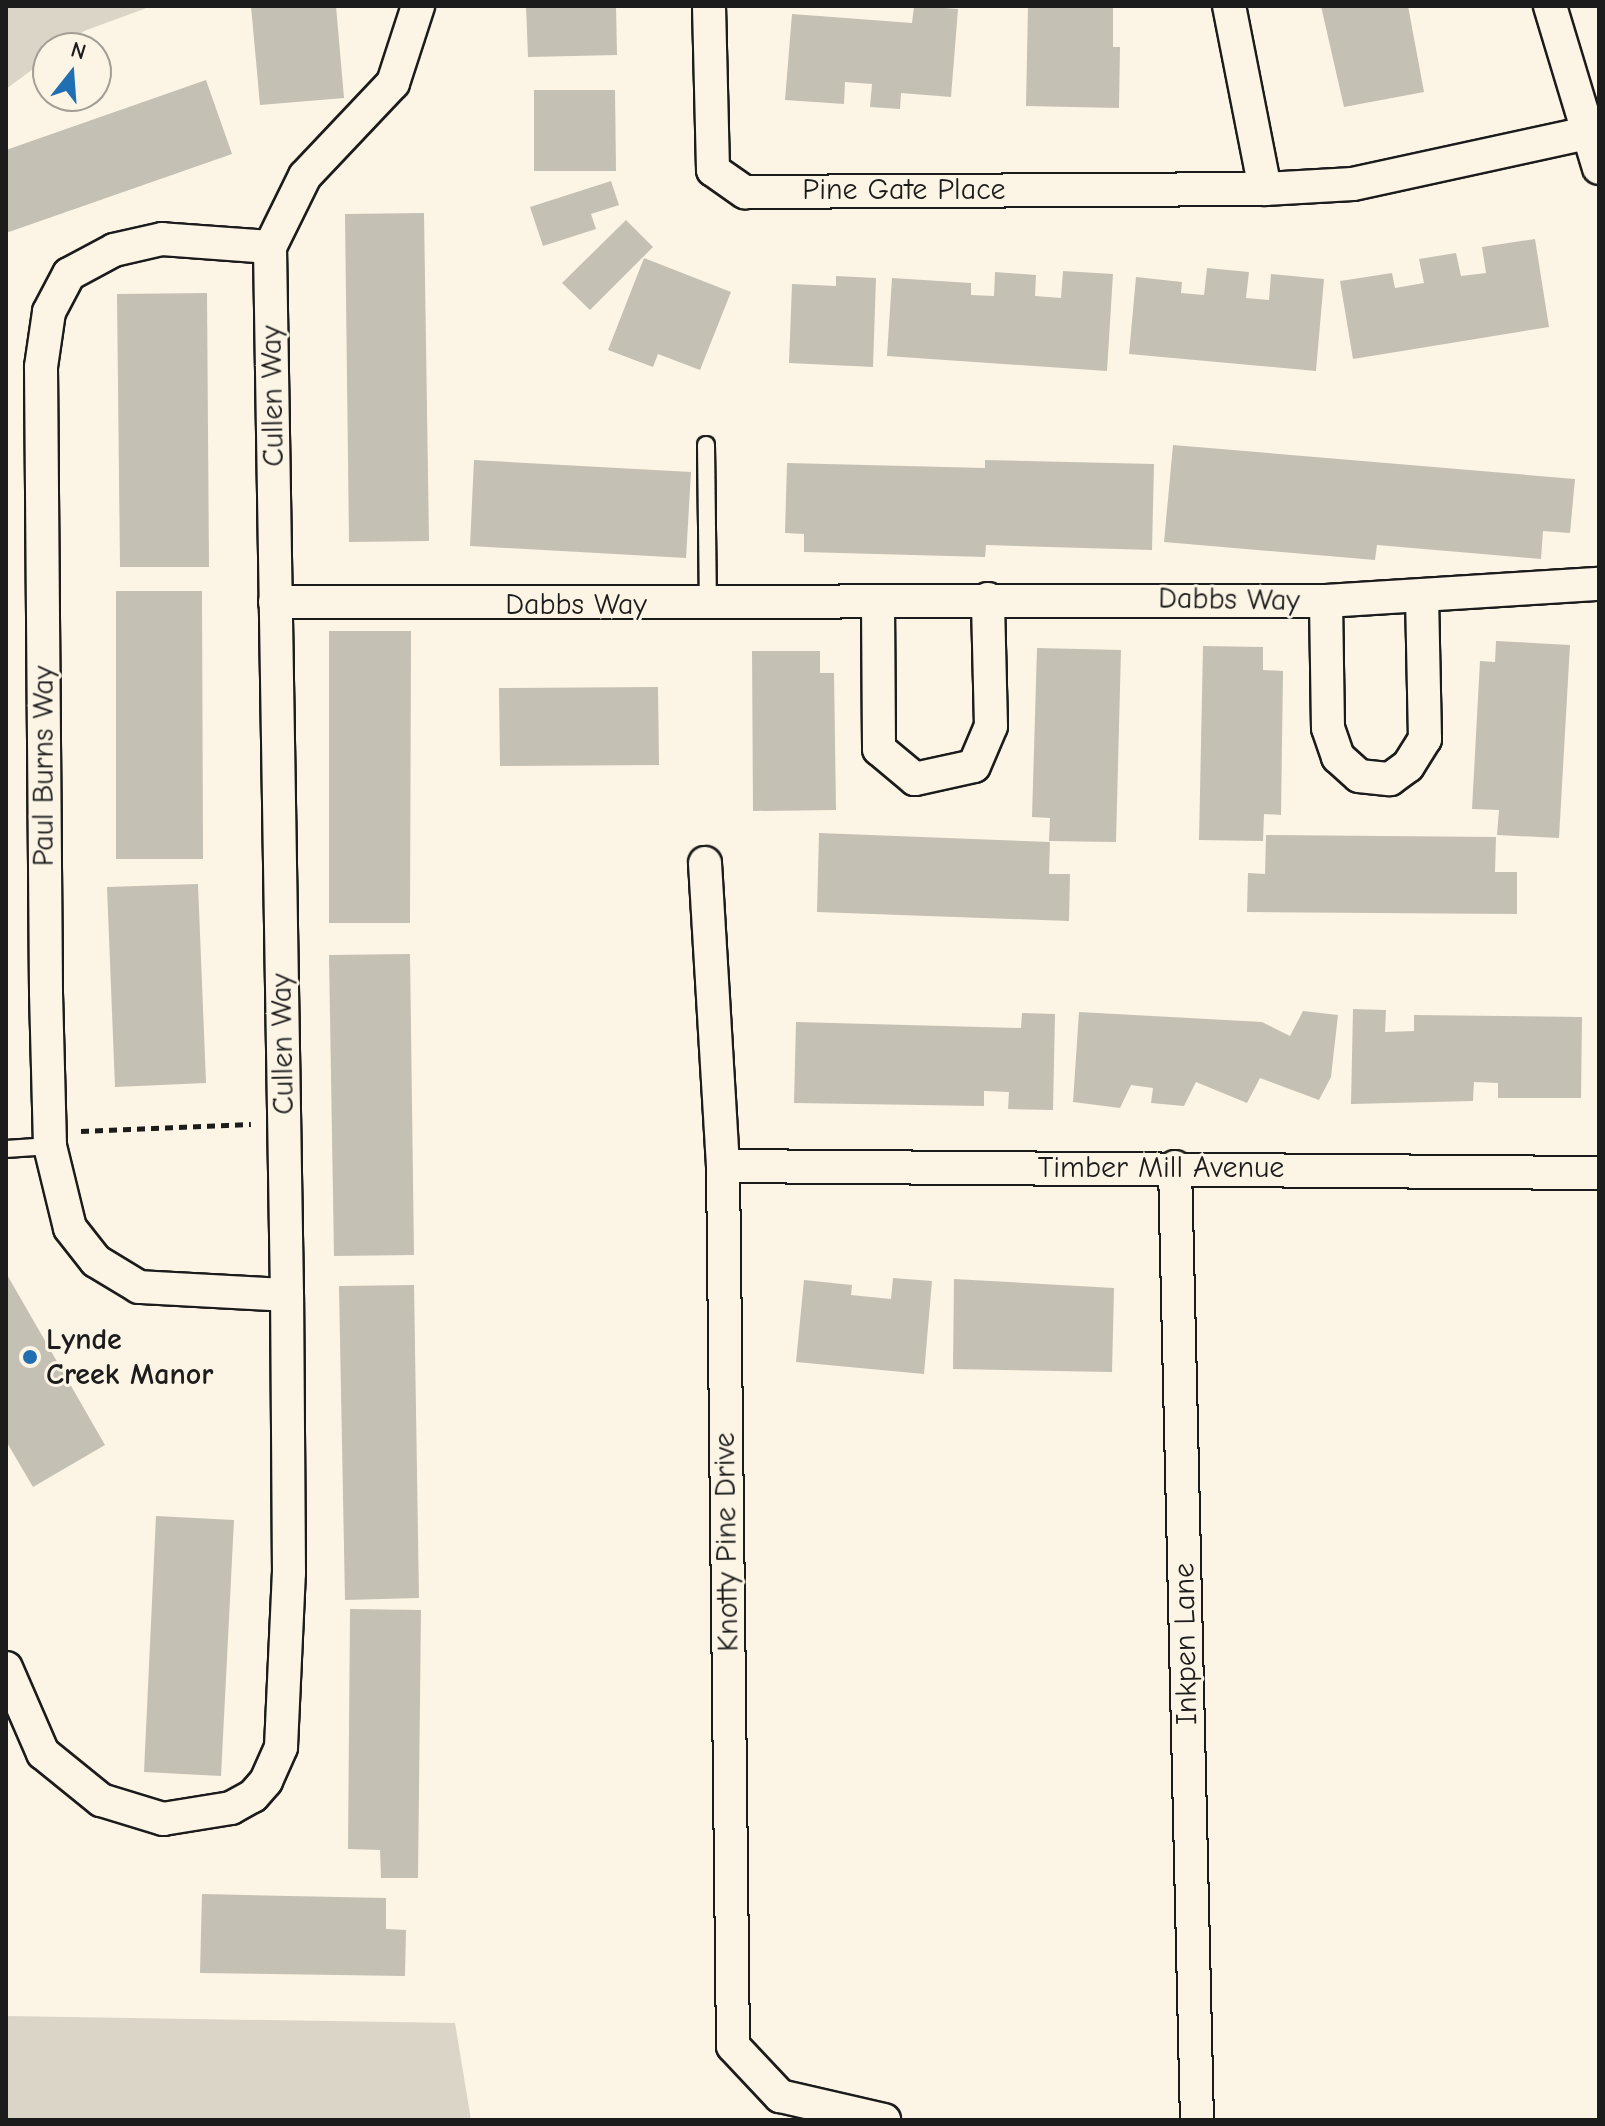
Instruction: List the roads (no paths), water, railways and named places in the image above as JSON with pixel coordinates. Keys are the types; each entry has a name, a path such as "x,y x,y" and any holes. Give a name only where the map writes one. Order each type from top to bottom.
{"street":[{"name":"Cullen Way","path":"6,1668 43,1753 101,1800 163,1819 231,1808 266,1781 281,1747 285,1705 287,1295 270,247 305,176 393,83 418,6"},
{"name":"Pine Gate Place","path":"709,6 713,170 745,192 1265,189 1353,184 1587,133"},
{"path":"1229,6 1265,189"},
{"path":"1550,6 1599,168"},
{"name":"Paul Burns Way","path":"270,247 162,239 114,250 69,274 49,312 41,367 49,1139 70,1228 96,1261 139,1287 287,1295"},
{"name":"Dabbs Way","path":"275,602 708,605 988,599 1326,601 1422,599 1599,584"},
{"path":"878,603 879,749 915,779 974,766 991,726 988,599"},
{"name":"Dabbs Way","path":"1326,601 1328,728 1338,757 1359,776 1390,779 1408,766 1425,739 1422,599"},
{"name":"Knotty Pine Drive","path":"705,863 723,1166 733,2046 780,2096 884,2120"},
{"name":"Timber Mill Avenue","path":"723,1166 1175,1167 1599,1173"},
{"name":"Inkpen Lane","path":"1175,1167 1197,2120"}],"lane":[{"path":"706,445 708,605"},
{"path":"6,1149 49,1139"}],"place":[{"name":"Lynde Creek Manor","path":"30,1357"}]}
